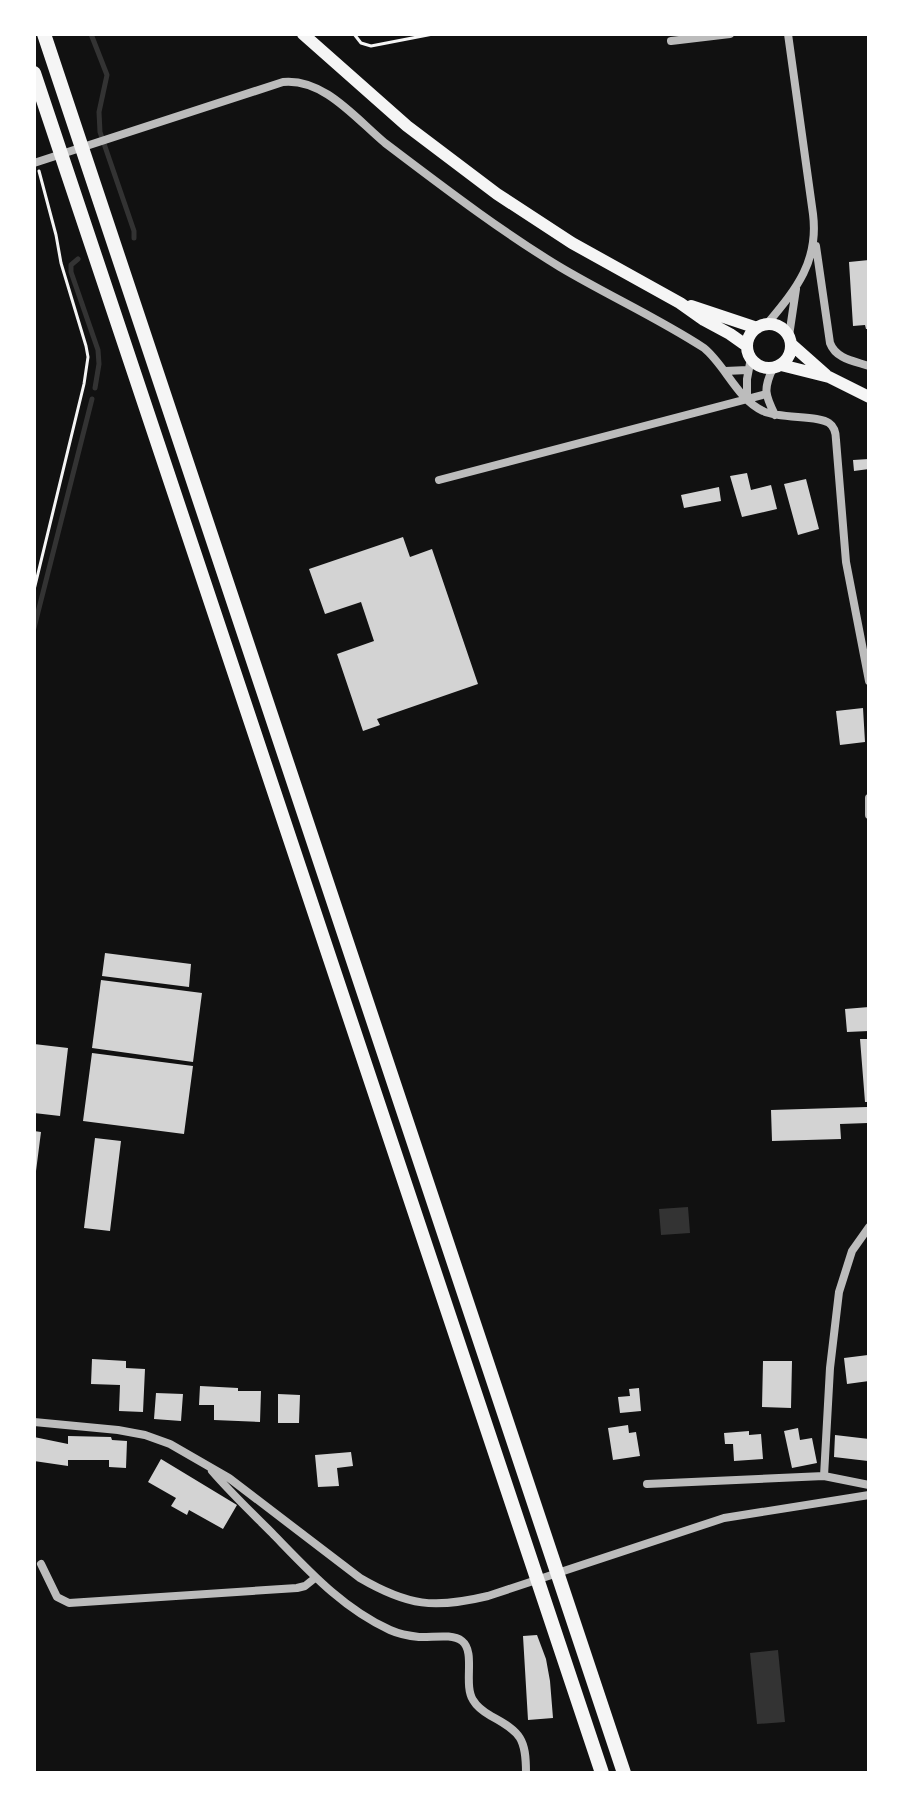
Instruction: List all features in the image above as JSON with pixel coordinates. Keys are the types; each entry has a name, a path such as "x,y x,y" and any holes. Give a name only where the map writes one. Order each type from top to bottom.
{"highway":[{"path":"44,34 624,1773"},
{"path":"34,73 602,1773"}],"main road":[{"path":"303,34 407,126 485,185 572,243 730,334 758,365 829,377 869,397"},
{"path":"680,303 762,326 779,327 829,377"},
{"path":"749,358 749,338 762,326"},
{"path":"777,366 789,356 790,340"}],"street":[{"path":"671,41 730,34"},
{"path":"788,34 830,343 833,351 840,356 869,366"},
{"path":"36,165 283,82 302,82 314,87 490,222 557,265 699,345 713,356 747,399 758,408 775,415 824,420 833,427 846,562 869,681"},
{"path":"762,326 796,288 815,241"},
{"path":"790,340 796,288"},
{"path":"725,371 749,358"},
{"path":"747,399 749,358"},
{"path":"775,415 766,394 766,383 777,366"},
{"path":"439,480 766,394"},
{"path":"869,798 869,815"},
{"path":"824,1476 830,1368 839,1292 852,1251 869,1227"},
{"path":"34,1422 145,1435 170,1444 207,1464 254,1496 360,1578 401,1598 425,1604 452,1604 488,1596 724,1518 869,1495"},
{"path":"207,1464 241,1503 341,1601 367,1619 408,1636 453,1637 463,1642 468,1656 473,1701 521,1737 525,1747 526,1773"},
{"path":"647,1484 824,1476 869,1485"},
{"path":"41,1564 57,1597 69,1603 297,1588 315,1578"}],"path":[{"path":"354,34 361,43 371,46 433,34"},
{"path":"34,590 88,357 36,165"}],"shaded area":[{"path":"688,1207 690,1233 661,1235 659,1209"},
{"path":"778,1650 785,1722 757,1724 750,1653"}],"building":[{"path":"869,260 869,329 866,329 865,325 853,326 849,262"},
{"path":"869,459 869,469 854,471 853,460"},
{"path":"747,473 751,490 771,485 777,509 742,517 730,476"},
{"path":"806,479 819,529 798,535 784,484"},
{"path":"719,487 721,501 684,508 681,495"},
{"path":"403,537 410,557 432,549 478,684 377,719 380,725 363,731 337,654 374,641 361,602 325,614 309,569"},
{"path":"863,708 865,742 840,745 836,711"},
{"path":"105,953 191,964 189,987 102,976"},
{"path":"101,980 202,993 193,1062 92,1048"},
{"path":"869,1007 869,1031 847,1032 845,1009"},
{"path":"860,1039 869,1039 869,1102 865,1102"},
{"path":"34,1044 68,1048 60,1116 34,1113"},
{"path":"92,1053 193,1066 184,1134 83,1121"},
{"path":"867,1107 868,1123 840,1124 841,1139 772,1141 771,1110"},
{"path":"34,1131 41,1132 36,1171 34,1171"},
{"path":"95,1138 121,1141 110,1231 84,1228"},
{"path":"868,1355 869,1381 847,1384 844,1358"},
{"path":"92,1359 126,1361 126,1368 145,1369 143,1412 119,1411 120,1385 91,1384"},
{"path":"763,1361 792,1361 791,1408 762,1407"},
{"path":"200,1386 261,1391 260,1422 214,1420 214,1405 199,1405"},
{"path":"639,1388 641,1411 620,1413 618,1397 630,1396 629,1389"},
{"path":"156,1393 183,1394 181,1421 154,1419"},
{"path":"278,1394 300,1395 299,1423 278,1423"},
{"path":"628,1425 629,1433 636,1432 640,1456 613,1460 608,1428"},
{"path":"798,1428 800,1440 812,1438 817,1463 792,1468 784,1431"},
{"path":"749,1431 749,1435 761,1434 763,1459 734,1461 733,1444 725,1444 724,1433"},
{"path":"835,1435 869,1439 868,1461 834,1457"},
{"path":"68,1436 111,1437 112,1440 127,1441 126,1468 109,1467 109,1460 68,1460 68,1466 34,1461 34,1437 68,1444"},
{"path":"351,1452 353,1466 337,1468 339,1486 318,1487 315,1455"},
{"path":"161,1459 237,1505 223,1529 189,1510 187,1515 171,1506 176,1498 148,1482"},
{"path":"537,1635 546,1659 553,1718 528,1720 523,1636"}],"waterway":[{"path":"91,34 107,75 99,112 100,132 134,238"},
{"path":"78,259 71,265 71,272 98,350 95,388"},
{"path":"34,628 92,399"}]}
